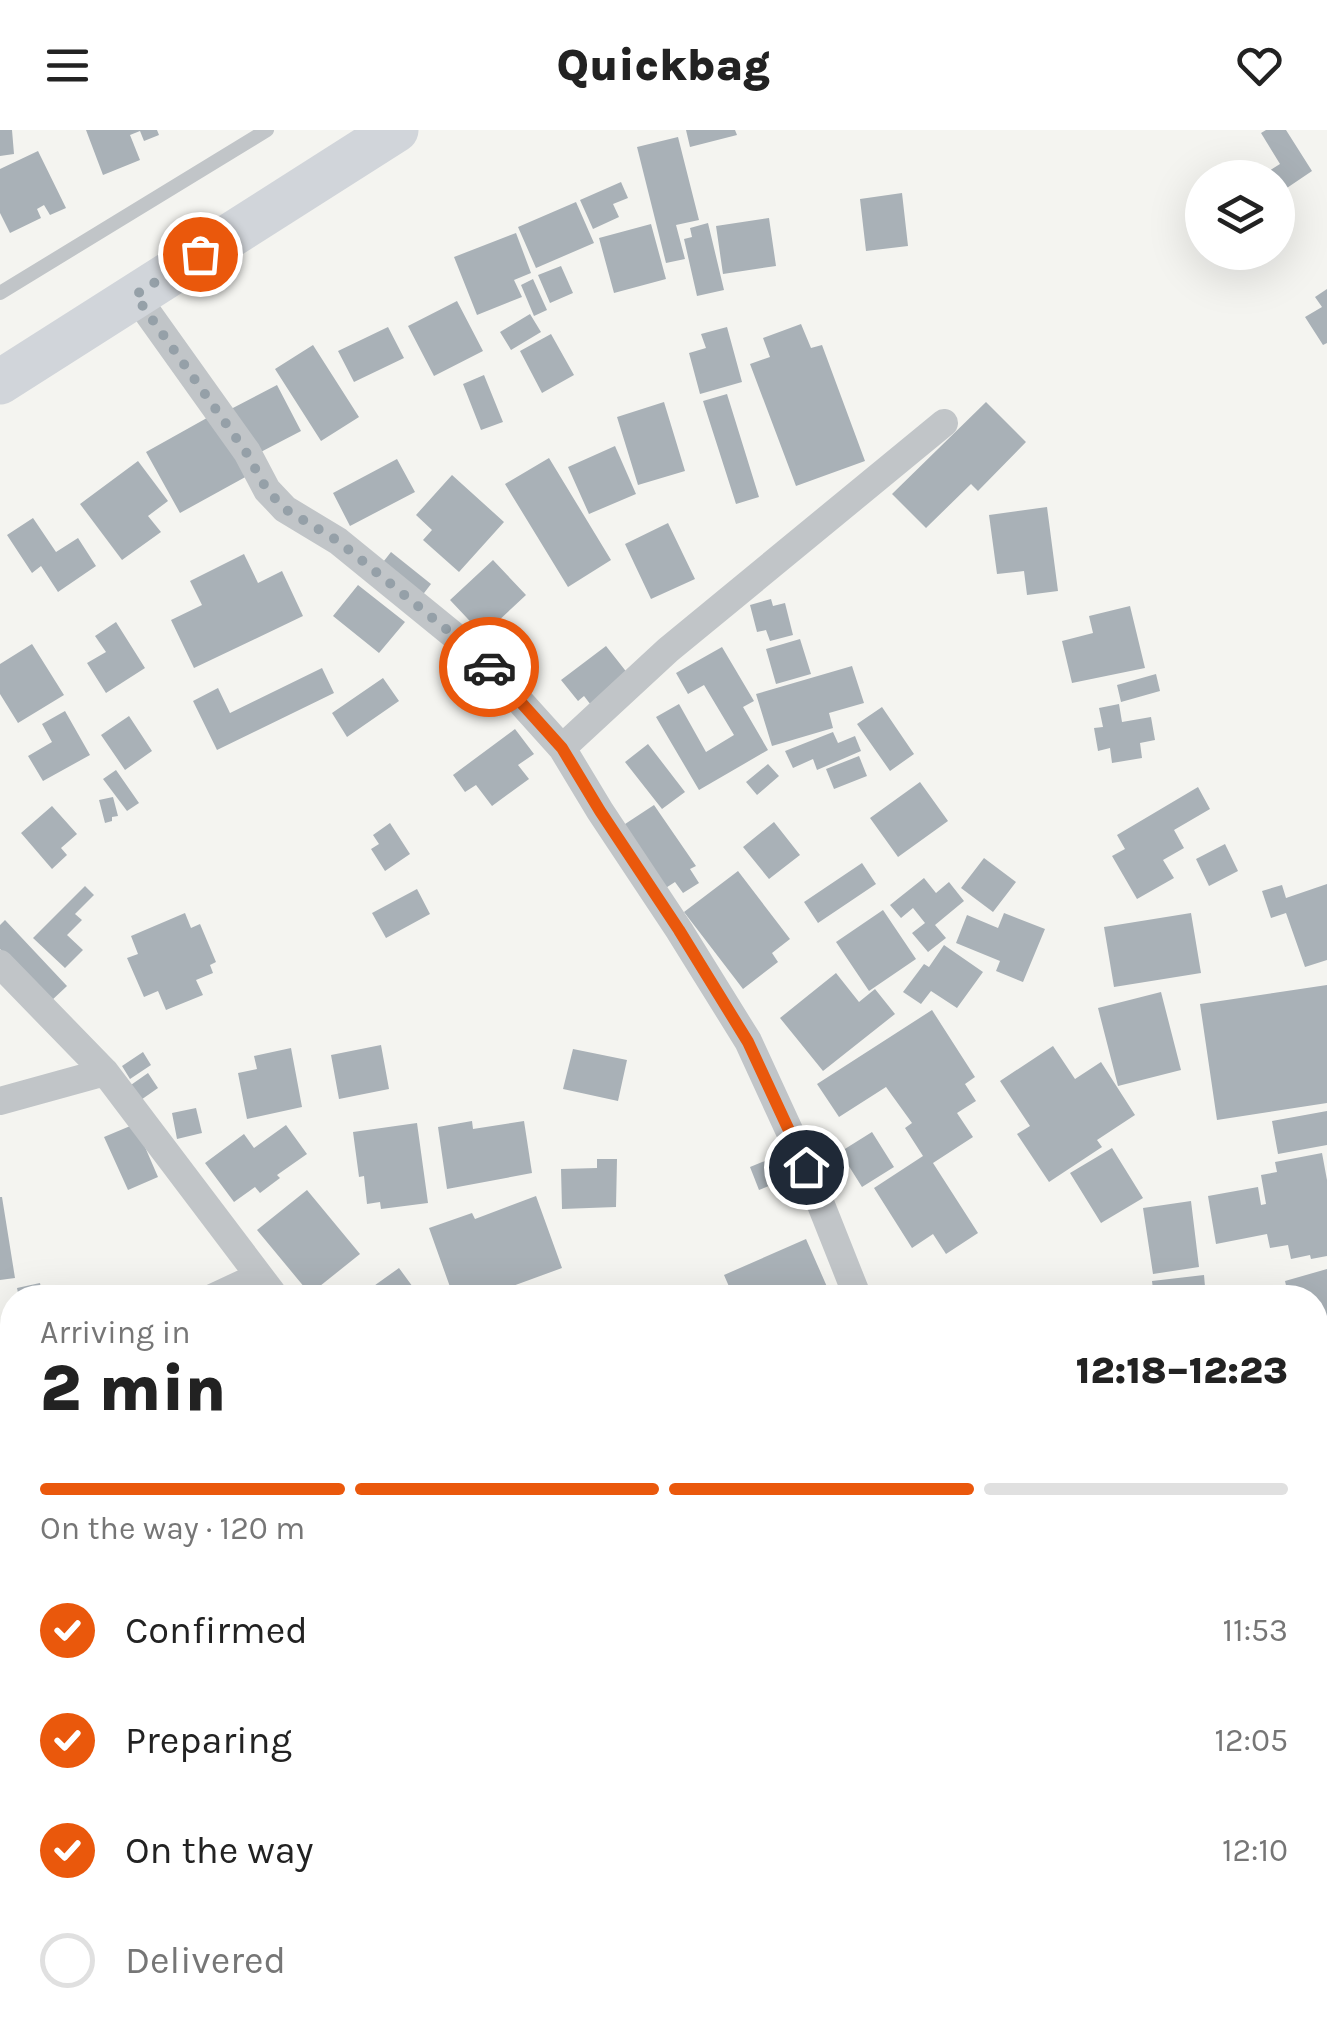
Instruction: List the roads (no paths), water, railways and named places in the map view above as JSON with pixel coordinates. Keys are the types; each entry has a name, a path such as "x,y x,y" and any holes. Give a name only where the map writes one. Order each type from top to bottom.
{"highway":[{"path":"0,382 396,130"}],"street":[{"path":"135,295 246,452 267,490 285,509 338,541 478,655 562,748 748,1042 806,1167 853,1285"},
{"path":"562,748 668,650 944,424"},
{"path":"0,964 104,1072 266,1285"},
{"path":"0,1101 104,1072"}],"lane":[{"path":"0,293 268,130"}]}
